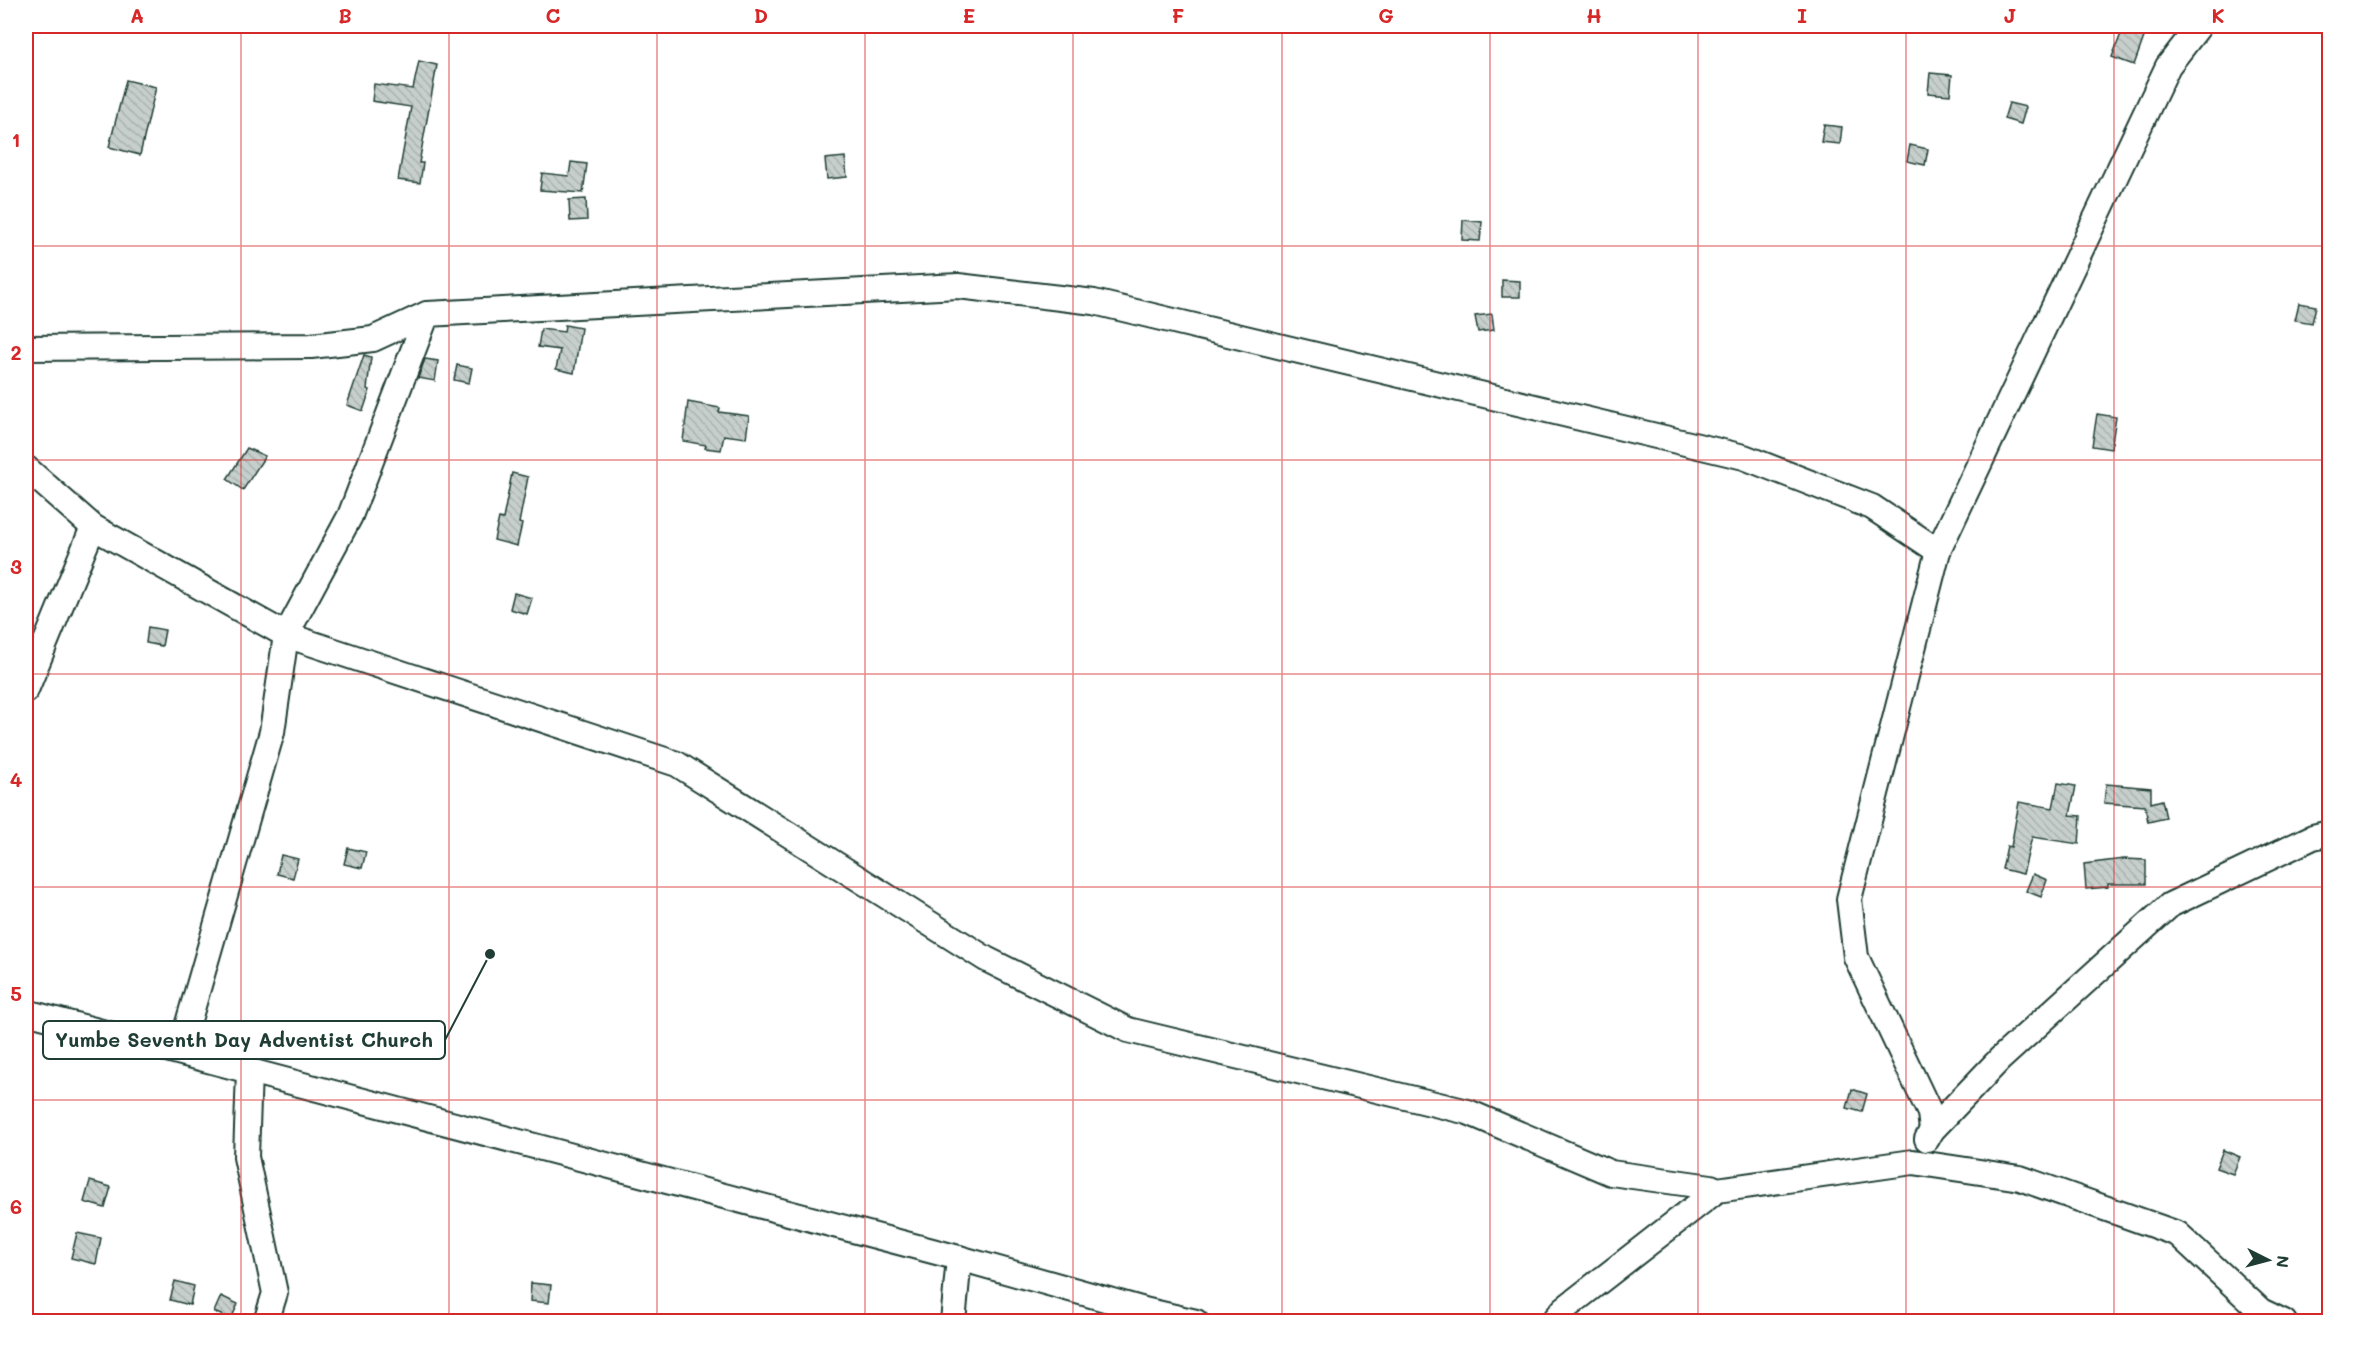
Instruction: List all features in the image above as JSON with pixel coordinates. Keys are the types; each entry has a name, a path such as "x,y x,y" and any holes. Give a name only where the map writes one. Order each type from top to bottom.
{"street":[{"path":"1932,1130 1930,1113 1856,957 1849,899 1938,552 2168,66 2199,26"},
{"path":"26,348 311,346 373,339 428,314 958,286 1094,302 1744,457 1872,507 1938,552"},
{"path":"180,1051 268,750 286,635 350,516 428,314"},
{"path":"26,468 93,527 286,635 676,764 986,959 1128,1030 1468,1112 1611,1173 1711,1187 1717,1190"},
{"path":"26,690 93,527"},
{"path":"1913,1162 1932,1130 2000,1059 2170,905 2313,837 2330,833"},
{"path":"26,1011 1190,1321"},
{"path":"249,1071 246,1157 275,1293 266,1322"},
{"path":"1553,1322 1564,1309 1717,1190 1913,1162 2020,1178 2178,1234 2261,1311 2284,1322"},
{"path":"953,1322 959,1258"}],"building":[{"path":"2124,26 2148,26 2134,65 2112,57"},
{"path":"419,61 437,65 419,163 423,163 420,183 398,180 411,107 372,101 374,84 413,89"},
{"path":"1930,73 1952,75 1950,95 1928,93"},
{"path":"126,80 156,87 140,155 109,147"},
{"path":"2009,103 2026,107 2021,124 2004,119"},
{"path":"1824,125 1842,127 1840,144 1821,142"},
{"path":"1910,145 1928,149 1925,165 1907,161"},
{"path":"845,157 847,177 827,179 825,159"},
{"path":"571,162 587,164 583,193 540,190 542,173 569,176"},
{"path":"586,199 587,220 570,221 569,200"},
{"path":"1463,220 1482,222 1480,241 1462,240"},
{"path":"1502,280 1520,281 1520,297 1502,297"},
{"path":"2299,303 2316,306 2312,323 2295,320"},
{"path":"1492,314 1494,330 1478,332 1475,316"},
{"path":"565,325 581,328 574,373 556,369 560,350 538,347 541,329 564,332"},
{"path":"364,355 371,357 367,389 370,390 363,411 347,405"},
{"path":"425,359 438,361 435,381 418,378"},
{"path":"457,365 472,368 469,383 454,380"},
{"path":"688,402 720,408 719,412 749,416 746,438 724,435 721,450 683,441"},
{"path":"2097,414 2116,417 2111,449 2092,446"},
{"path":"247,448 265,456 243,490 227,479"},
{"path":"512,473 528,477 517,546 494,540 499,518 503,519"},
{"path":"514,593 532,598 527,614 510,609"},
{"path":"148,627 165,630 162,646 146,643"},
{"path":"2058,783 2076,786 2070,815 2081,816 2079,844 2032,837 2023,874 2002,869 2007,846 2011,847 2019,802 2053,808"},
{"path":"2106,784 2151,788 2151,803 2162,800 2166,818 2148,822 2145,806 2104,803"},
{"path":"348,848 366,852 362,868 344,864"},
{"path":"281,855 298,859 293,878 277,874"},
{"path":"2124,859 2146,860 2146,884 2108,884 2108,887 2086,889 2084,864"},
{"path":"2033,874 2047,880 2041,897 2026,891"},
{"path":"1852,1089 1867,1094 1862,1112 1847,1108"},
{"path":"2223,1150 2240,1157 2233,1174 2216,1168"},
{"path":"90,1181 111,1187 105,1208 84,1202"},
{"path":"77,1233 101,1238 96,1264 71,1258"},
{"path":"175,1281 194,1286 190,1305 170,1300"},
{"path":"531,1283 551,1285 549,1303 530,1301"},
{"path":"221,1296 238,1304 231,1319 214,1312"}],"place":[{"name":"Yumbe Seventh Day Adventist Church","path":"490,954"}]}
